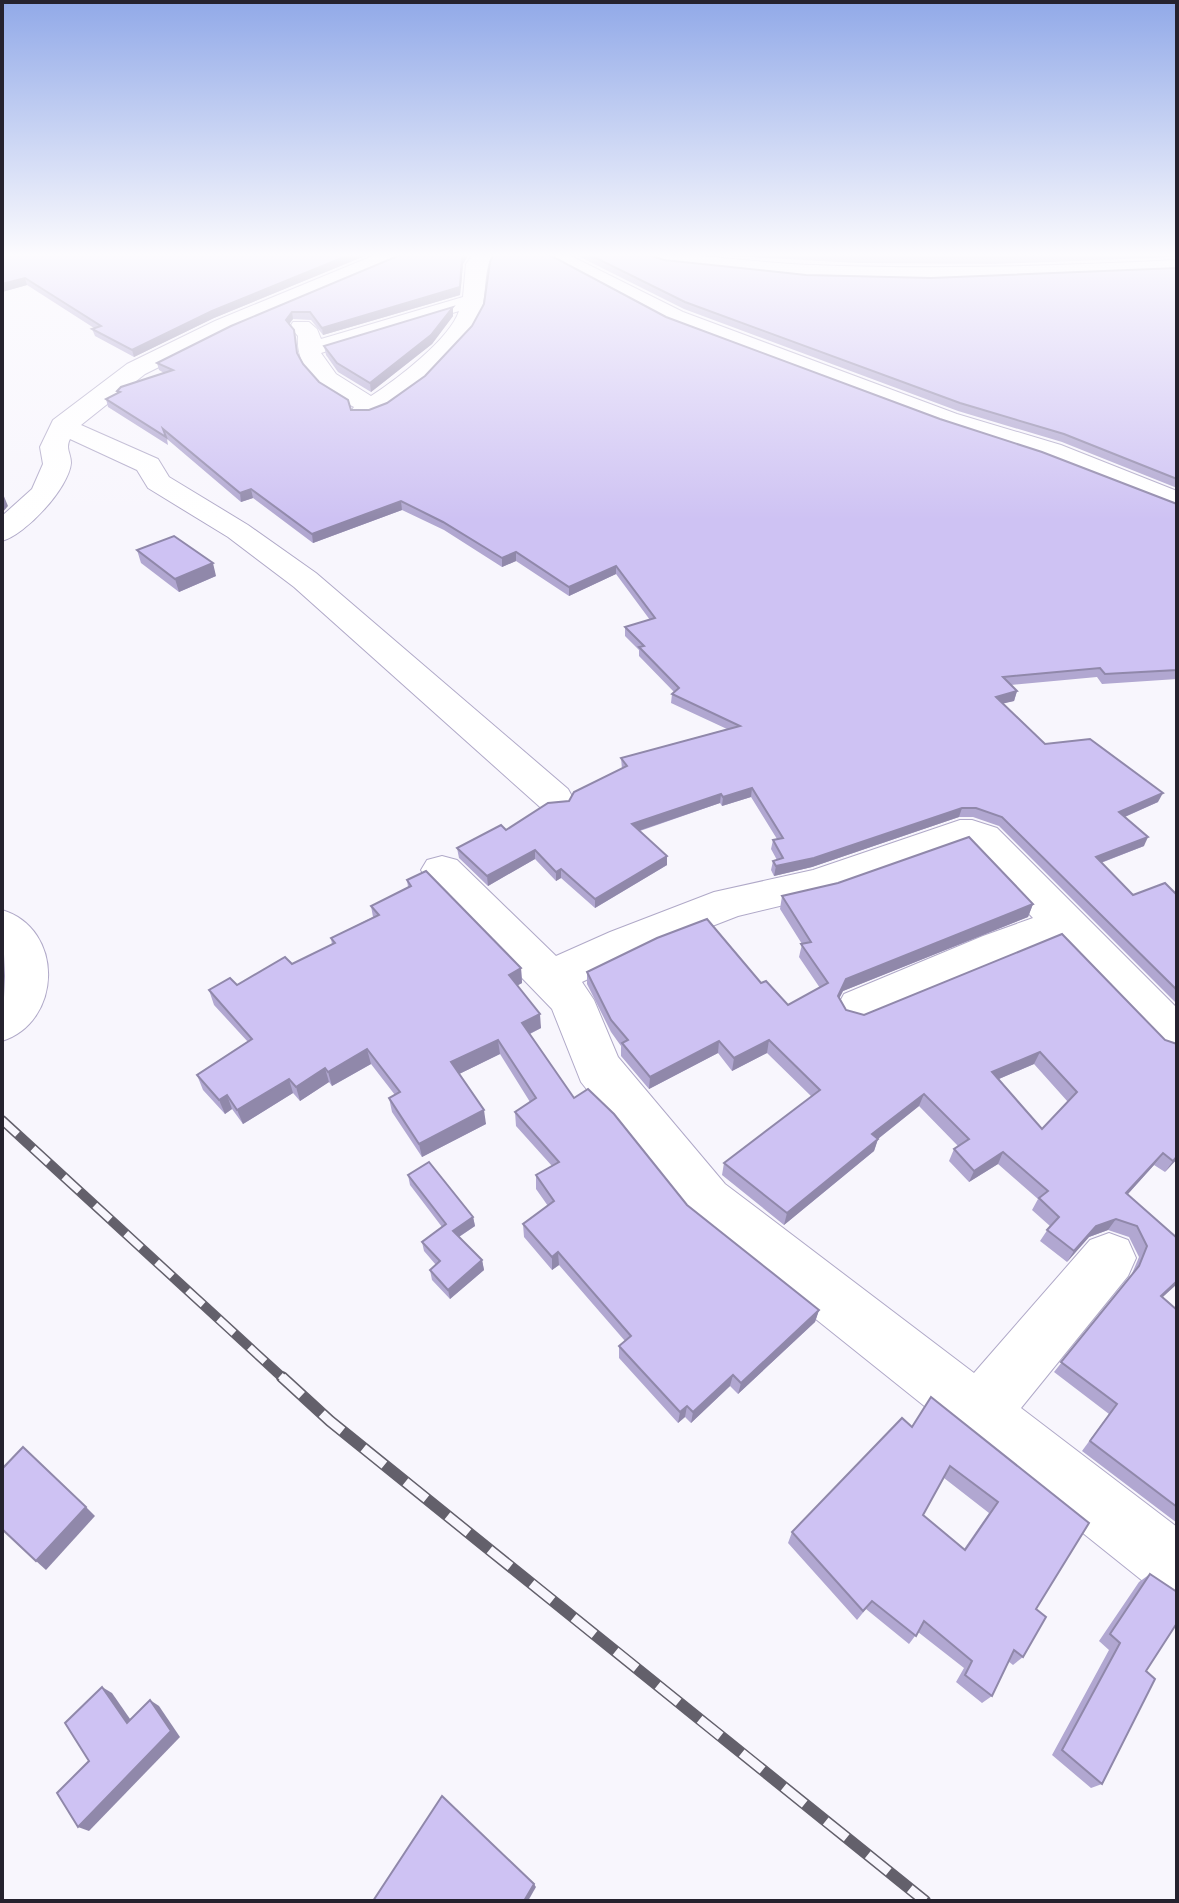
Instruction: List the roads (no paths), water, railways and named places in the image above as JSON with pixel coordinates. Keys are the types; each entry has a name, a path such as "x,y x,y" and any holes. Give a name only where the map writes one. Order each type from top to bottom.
{"street":[{"path":"2,532 44,493 57,464 53,447 62,426 136,369 191,342"},
{"path":"309,342 308,350 319,371 333,385 369,408 411,381 448,342"},
{"path":"308,350 334,342"},
{"path":"741,342 948,419 1051,451 1134,482 1177,502"},
{"path":"62,426 148,465 158,482 238,531 305,580 554,798"},
{"path":"548,979 625,943 729,903 819,883 960,833 972,833 983,838 1177,1037"},
{"path":"442,870 571,1000 598,1068 706,1200 788,1267 980,1411 1177,1567"},
{"path":"860,1007 999,947 1064,924"},
{"path":"2,926 19,944 29,974 23,997 9,1019 2,1023"},
{"path":"980,1411 1109,1258"}],"railway":[{"path":"2,1120 284,1379"},
{"path":"282,1377 330,1421 925,1901"}]}
